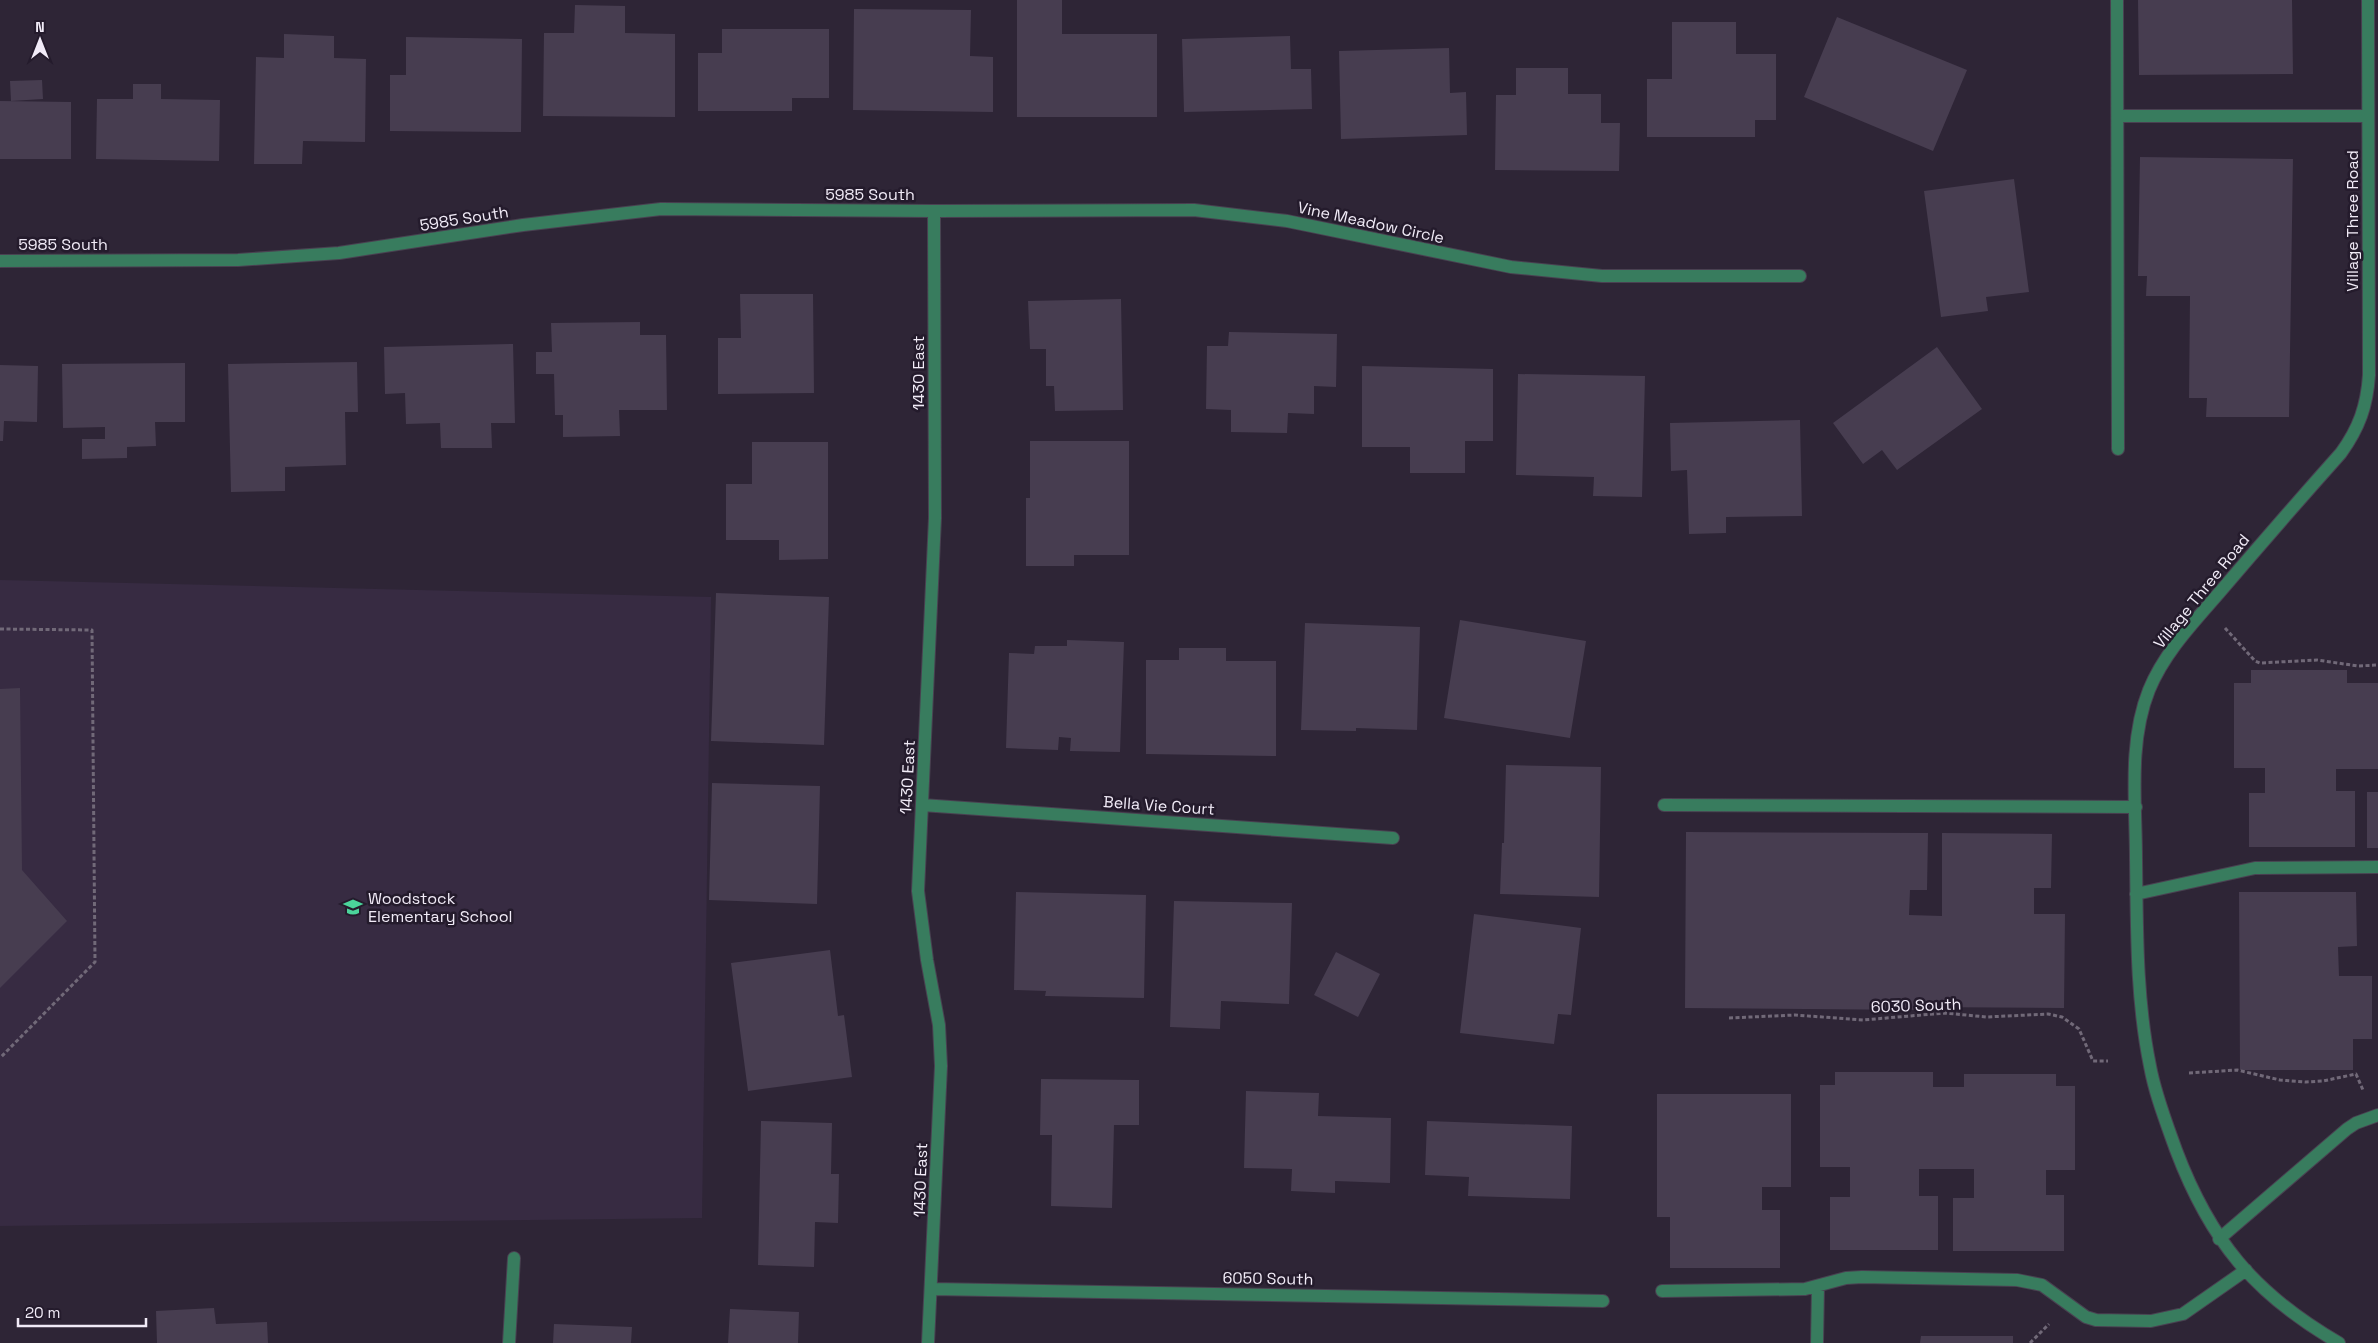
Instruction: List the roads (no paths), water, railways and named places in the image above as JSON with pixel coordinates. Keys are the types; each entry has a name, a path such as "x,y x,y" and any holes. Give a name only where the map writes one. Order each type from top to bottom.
{"street":[{"path":"2118,0 2118,449"},
{"name":"Village Three Road","path":"2338,1343 2287,1309 2265,1290 2219,1239 2194,1195 2159,1102 2150,1067 2141,1000 2136,894 2136,807 2138,732 2142,708 2150,687 2174,647 2351,438 2363,415 2368,391 2374,317 2367,116 2368,0"},
{"path":"2118,116 2367,116"},
{"name":"5985 South","path":"0,261 238,260 339,253 524,225 661,209 934,211"},
{"name":"Vine Meadow Circle","path":"934,211 1194,210 1287,221 1511,267 1602,276 1800,276"},
{"name":"1430 East","path":"928,1343 941,1066 939,1025 927,960 918,891 935,518 934,211"},
{"name":"Bella Vie Court","path":"922,805 1394,838"},
{"path":"1664,805 2136,807"},
{"path":"2136,894 2255,868 2378,867"},
{"path":"2219,1239 2343,1132 2356,1123 2378,1115"},
{"path":"509,1343 514,1258"},
{"path":"1662,1291 1794,1290 1818,1287 1846,1278 1862,1277 2024,1281 2042,1285 2086,1317 2096,1320 2151,1321 2183,1314 2246,1270"},
{"path":"1818,1287 1818,1343"},
{"name":"6050 South","path":"932,1289 1604,1301"}],"place":[{"name":"Woodstock Elementary School","path":"353,907"}]}
